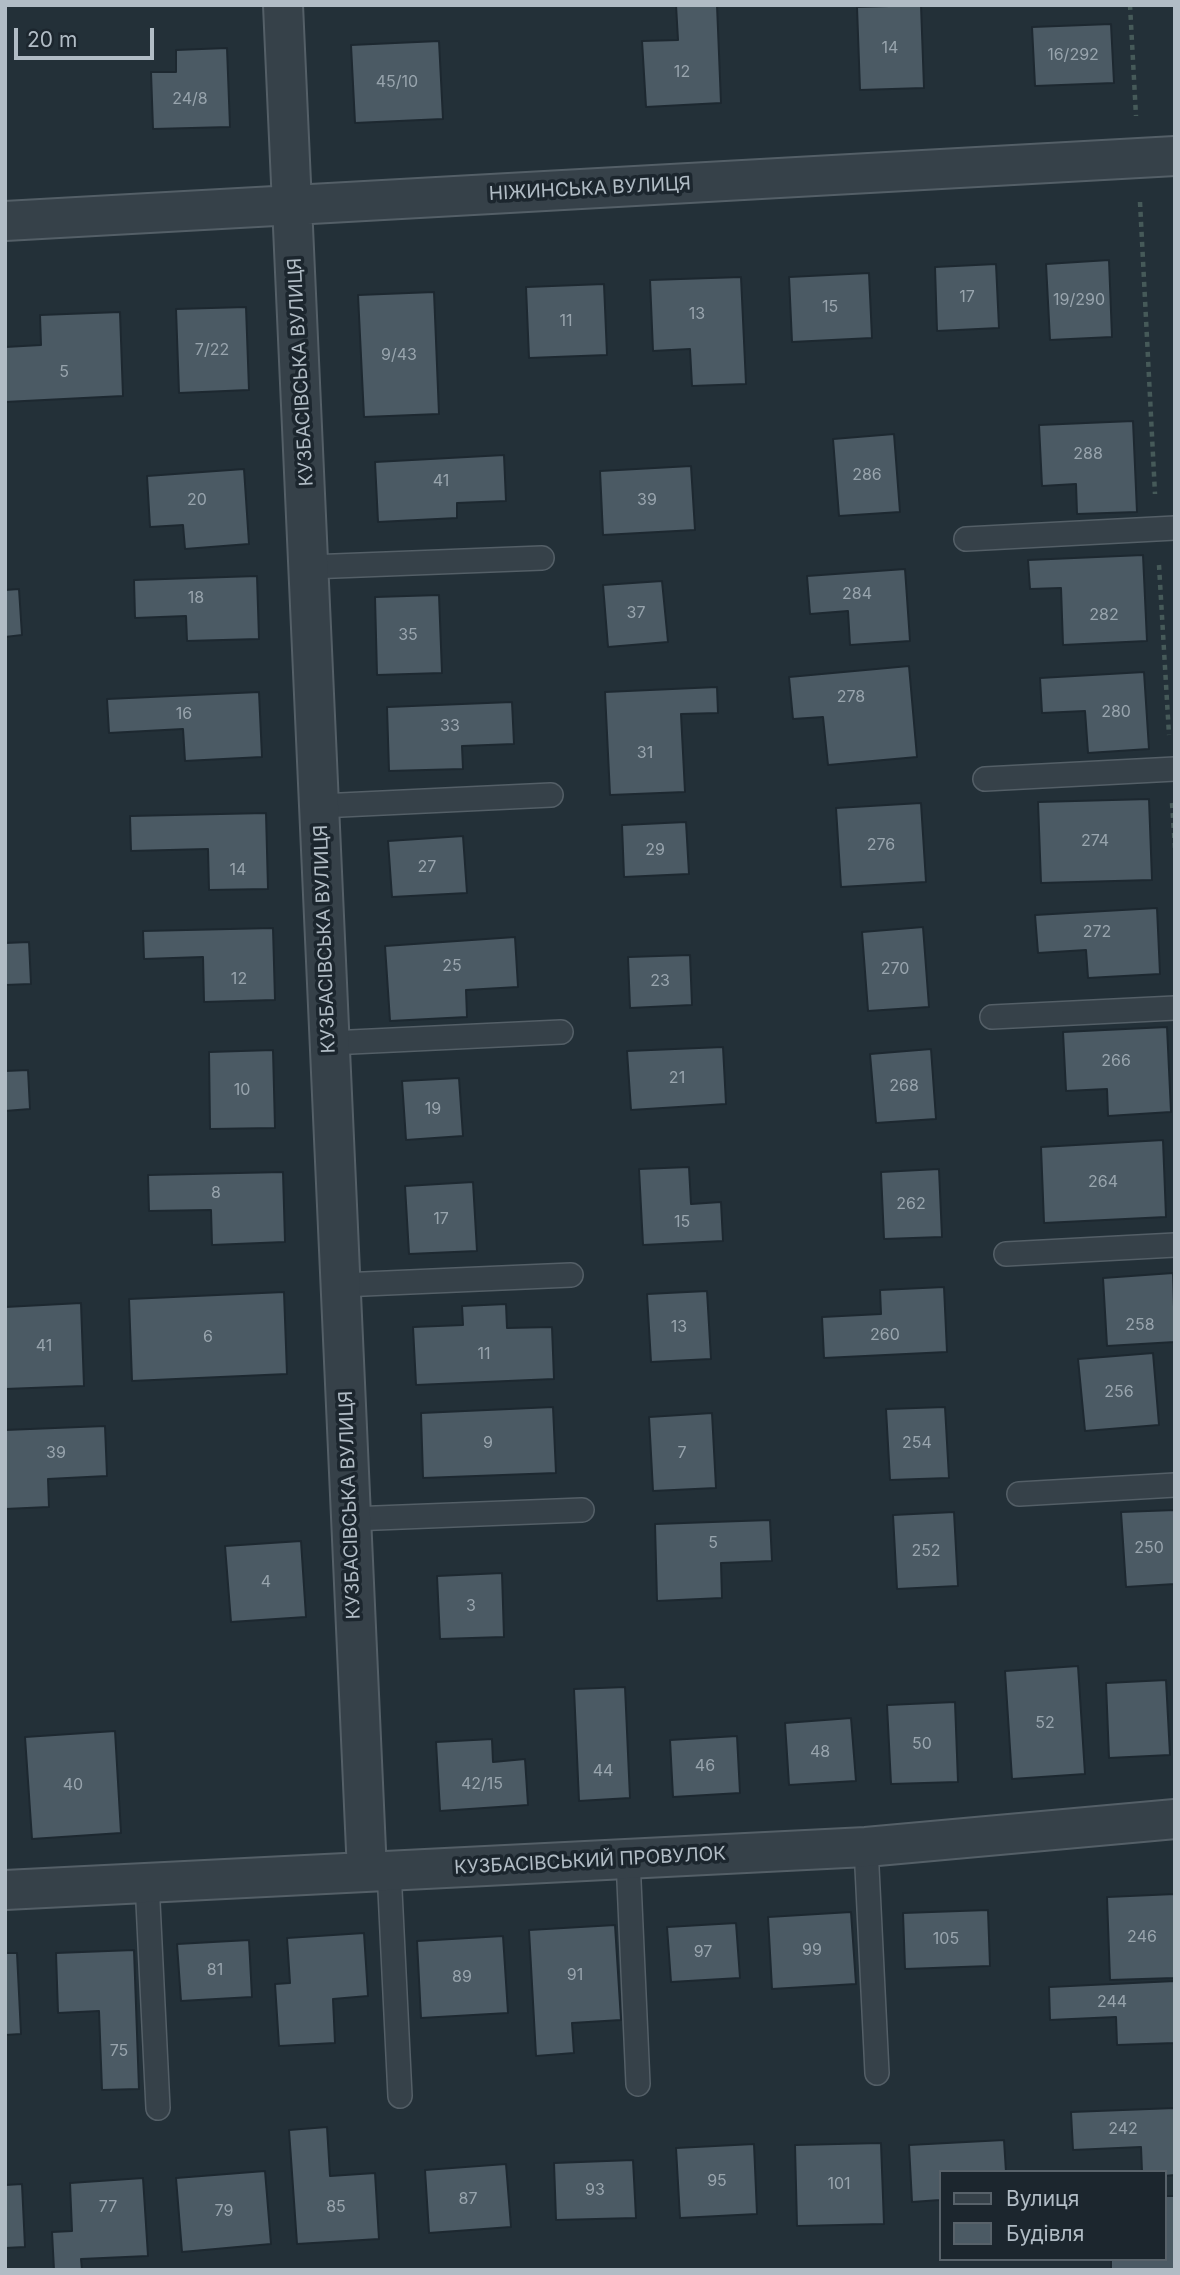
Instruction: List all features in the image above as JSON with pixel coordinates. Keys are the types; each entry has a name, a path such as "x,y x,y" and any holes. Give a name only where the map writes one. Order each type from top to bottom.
{"street":[{"name":"КУЗБАСІВСЬКА ВУЛИЦЯ","path":"283,5 351,1519 378,1871"},
{"name":"НІЖИНСЬКА ВУЛИЦЯ","path":"5,221 1156,157"},
{"name":"КУЗБАСІВСЬКИЙ ПРОВУЛОК","path":"5,1890 866,1847 1175,1819"}],"lane":[{"path":"966,539 1175,528"},
{"path":"309,567 542,558"},
{"path":"985,779 1175,769"},
{"path":"320,806 551,795"},
{"path":"992,1017 1175,1008"},
{"path":"330,1043 561,1032"},
{"path":"1006,1254 1175,1245"},
{"path":"341,1285 571,1275"},
{"path":"1019,1494 1175,1485"},
{"path":"351,1519 582,1510"},
{"path":"866,1847 877,2073"},
{"path":"628,1859 638,2084"},
{"path":"378,1871 400,2096"},
{"path":"147,1882 159,2108"}],"path":[{"path":"1130,5 1156,157"}],"building":[{"path":"676,5 717,5 721,103 646,107 642,41 678,40"},
{"path":"921,5 924,88 860,90 857,7"},
{"path":"1111,24 1114,83 1035,86 1032,27"},
{"path":"439,41 443,119 355,123 351,45"},
{"path":"227,48 230,127 153,129 151,72 176,72 176,50"},
{"path":"1109,260 1112,337 1050,340 1046,264"},
{"path":"996,264 999,328 937,331 935,267"},
{"path":"869,273 872,338 792,342 789,277"},
{"path":"741,277 746,384 692,386 690,349 653,351 650,280"},
{"path":"604,284 607,355 529,358 526,287"},
{"path":"434,292 439,414 364,417 358,295"},
{"path":"246,307 249,390 179,393 176,309"},
{"path":"120,312 123,396 5,402 5,347 41,345 40,315"},
{"path":"1133,421 1137,512 1077,514 1076,484 1042,486 1039,425"},
{"path":"894,434 900,512 839,516 833,439"},
{"path":"504,455 506,501 457,503 457,518 378,522 375,462"},
{"path":"691,466 695,530 603,535 600,471"},
{"path":"244,469 249,544 185,549 183,525 150,527 147,476"},
{"path":"1143,555 1147,641 1063,645 1061,588 1030,589 1028,560"},
{"path":"905,569 910,641 850,645 848,611 810,614 807,576"},
{"path":"257,576 259,639 187,641 186,616 135,618 134,580"},
{"path":"662,581 668,642 608,647 603,585"},
{"path":"19,589 22,635 5,637 5,590"},
{"path":"439,595 442,673 377,675 375,597"},
{"path":"909,666 917,757 828,765 823,717 793,719 789,677"},
{"path":"1144,672 1149,749 1088,753 1085,711 1042,713 1040,678"},
{"path":"717,687 718,713 681,714 685,792 610,795 605,692"},
{"path":"259,692 262,757 185,761 183,729 109,733 107,699"},
{"path":"512,702 514,744 462,746 463,769 389,771 387,707"},
{"path":"1149,799 1152,880 1041,883 1038,802"},
{"path":"921,803 926,882 841,887 836,808"},
{"path":"266,813 268,889 209,890 208,849 131,851 130,816"},
{"path":"686,822 689,874 624,877 622,825"},
{"path":"463,836 467,893 392,897 388,841"},
{"path":"1157,908 1160,974 1088,978 1086,950 1038,953 1035,915"},
{"path":"923,927 929,1007 868,1011 862,932"},
{"path":"273,928 275,1000 204,1002 203,957 144,959 143,931"},
{"path":"515,937 518,987 466,990 467,1017 390,1021 385,946"},
{"path":"29,942 31,984 5,985 5,943"},
{"path":"690,955 692,1005 630,1008 628,957"},
{"path":"1167,1027 1171,1112 1108,1116 1107,1089 1066,1091 1063,1032"},
{"path":"723,1047 726,1104 631,1110 627,1051"},
{"path":"931,1049 936,1119 876,1123 870,1054"},
{"path":"273,1050 275,1128 210,1129 209,1052"},
{"path":"28,1070 30,1109 5,1111 5,1071"},
{"path":"459,1078 463,1136 406,1140 402,1081"},
{"path":"1163,1140 1166,1217 1044,1223 1041,1147"},
{"path":"689,1167 691,1204 721,1202 723,1241 643,1245 639,1169"},
{"path":"939,1169 942,1237 884,1239 881,1172"},
{"path":"283,1172 285,1242 212,1245 211,1210 149,1211 148,1175"},
{"path":"473,1182 477,1251 409,1254 405,1186"},
{"path":"1173,1273 1175,1342 1107,1346 1103,1278"},
{"path":"944,1287 947,1352 824,1358 822,1317 881,1314 880,1290"},
{"path":"707,1291 711,1359 651,1362 647,1294"},
{"path":"284,1292 287,1374 132,1381 129,1299"},
{"path":"81,1303 84,1386 5,1389 5,1307"},
{"path":"506,1304 507,1328 552,1327 554,1379 416,1385 413,1327 463,1325 462,1306"},
{"path":"1153,1353 1159,1425 1085,1431 1078,1359"},
{"path":"553,1407 556,1473 423,1478 421,1413"},
{"path":"945,1407 949,1478 890,1480 886,1409"},
{"path":"712,1413 716,1488 653,1491 649,1417"},
{"path":"105,1426 107,1476 48,1479 49,1507 5,1509 5,1430"},
{"path":"1175,1510 1175,1584 1126,1587 1121,1512"},
{"path":"954,1512 958,1586 897,1589 893,1515"},
{"path":"770,1520 772,1561 721,1563 722,1598 657,1601 655,1524"},
{"path":"301,1541 306,1617 231,1622 225,1546"},
{"path":"502,1573 504,1637 440,1639 437,1576"},
{"path":"1078,1666 1085,1774 1012,1779 1005,1671"},
{"path":"1166,1680 1170,1755 1109,1758 1106,1683"},
{"path":"625,1687 630,1798 579,1801 574,1689"},
{"path":"955,1702 958,1782 891,1784 887,1705"},
{"path":"851,1718 856,1781 789,1785 785,1723"},
{"path":"115,1731 121,1833 32,1839 25,1737"},
{"path":"737,1736 740,1793 673,1797 670,1740"},
{"path":"492,1739 493,1762 525,1759 528,1805 440,1811 436,1742"},
{"path":"1175,1894 1175,1978 1110,1980 1107,1897"},
{"path":"988,1910 990,1966 905,1969 903,1913"},
{"path":"851,1912 856,1984 772,1989 768,1917"},
{"path":"736,1923 740,1978 671,1982 667,1927"},
{"path":"615,1925 621,2020 572,2023 574,2053 536,2056 529,1930"},
{"path":"364,1933 368,1996 333,1999 335,2043 279,2046 275,1984 290,1983 287,1938"},
{"path":"503,1936 508,2013 421,2018 417,1941"},
{"path":"249,1940 252,1997 181,2001 177,1944"},
{"path":"134,1950 139,2089 102,2090 99,2011 58,2013 56,1953"},
{"path":"5,1953 17,1953 21,2034 5,2035"},
{"path":"1175,1981 1175,2043 1117,2045 1116,2017 1050,2020 1049,1987"},
{"path":"1175,2108 1175,2175 1166,2176 1166,2170 1142,2170 1141,2147 1073,2150 1071,2112"},
{"path":"327,2127 330,2176 375,2173 379,2239 297,2244 289,2130"},
{"path":"1004,2140 1006,2170 939,2170 939,2200 912,2202 909,2145"},
{"path":"881,2143 884,2224 797,2226 795,2145"},
{"path":"754,2144 757,2214 680,2218 676,2148"},
{"path":"633,2160 636,2218 556,2220 554,2163"},
{"path":"506,2164 511,2227 429,2233 425,2170"},
{"path":"265,2171 271,2244 182,2252 176,2178"},
{"path":"143,2178 148,2256 81,2259 82,2270 54,2270 52,2232 72,2231 70,2183"},
{"path":"22,2184 25,2247 5,2248 5,2185"},
{"path":"1166,2196 1175,2196 1175,2270 1111,2270 1111,2261 1166,2261"}]}
